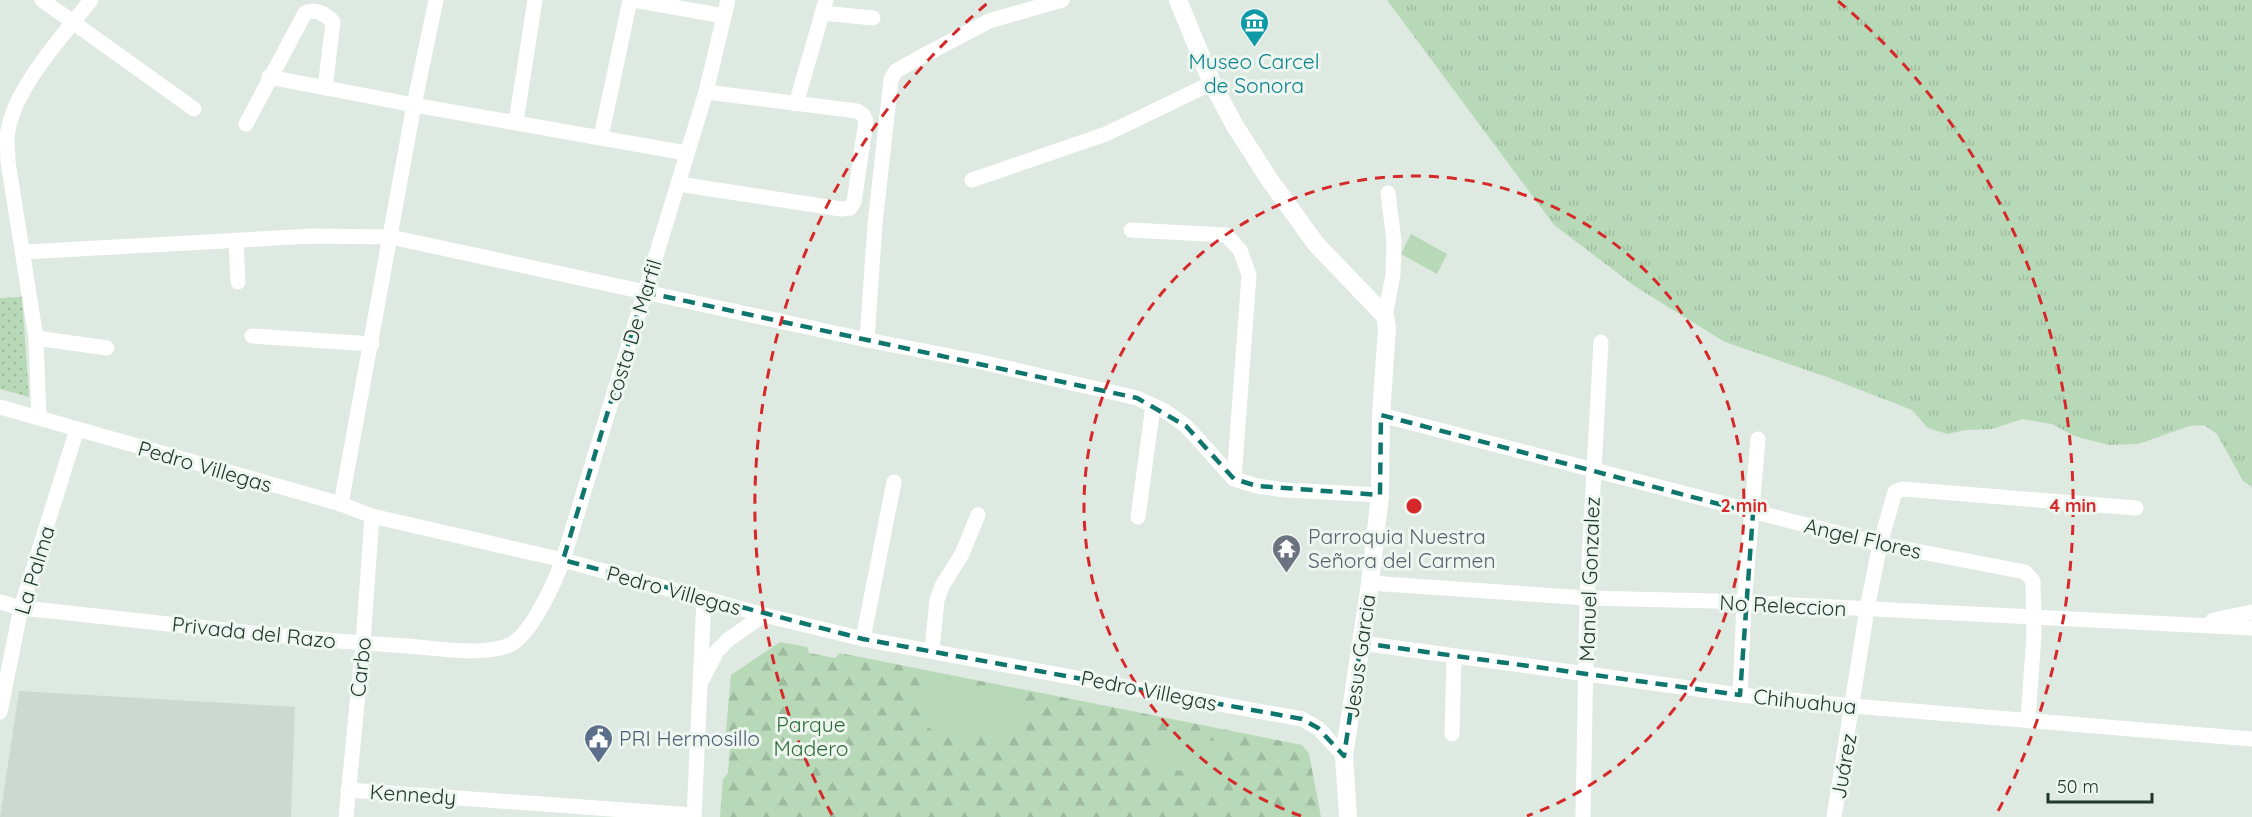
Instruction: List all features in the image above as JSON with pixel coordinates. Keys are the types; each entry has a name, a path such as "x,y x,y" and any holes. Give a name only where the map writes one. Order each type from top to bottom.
{"street":[{"path":"42,0 72,24 194,109"},
{"path":"39,418 36,338 8,162 7,137 13,114 28,81 91,0"},
{"path":"341,504 414,105 436,0"},
{"path":"516,122 535,0"},
{"path":"601,137 630,0"},
{"path":"634,0 724,16"},
{"name":"costa De Marfil","path":"509,646 527,629 542,607 563,560 678,184 705,92 728,0"},
{"path":"867,340 874,224 891,79 896,71 917,58 989,21 1062,0"},
{"path":"1178,0 1212,83 1235,126 1269,179 1309,234 1385,316"},
{"path":"796,104 824,7 873,18"},
{"path":"246,124 305,13 316,11 329,17 333,22 325,88"},
{"path":"269,77 686,153"},
{"path":"972,180 1106,134 1212,83"},
{"path":"678,184 841,209 850,208 854,202 867,120 863,115 857,111 705,92"},
{"path":"1385,316 1393,275 1394,241 1388,193"},
{"path":"1131,230 1226,235 1240,250 1249,275 1234,479"},
{"path":"24,252 313,236 391,237 867,340 981,362 1137,398 1165,411 1186,426 1234,479 1257,486 1285,490 1380,495"},
{"path":"237,240 238,282"},
{"name":"Jesus Garcia","path":"1348,817 1344,756 1370,583 1380,495 1381,415 1387,338 1385,316"},
{"path":"252,336 372,344"},
{"path":"36,338 107,348"},
{"name":"Manuel Gonzalez","path":"1583,817 1587,598 1601,342"},
{"path":"1138,517 1153,406"},
{"name":"Pedro Villegas","path":"0,407 341,504 372,516 563,560 764,615 863,639 1302,719 1318,728 1344,756"},
{"name":"Angel Flores","path":"1381,415 1880,544 2025,572 2033,581 2028,720"},
{"name":"La Palma","path":"0,712 21,608 77,429"},
{"path":"1740,695 1744,603 1758,440"},
{"path":"863,639 894,482"},
{"name":"Juárez","path":"1834,817 1867,609 1880,544 1895,492 1898,489 2136,508"},
{"path":"932,650 937,600 942,586 962,554 978,515"},
{"name":"Carbo","path":"346,817 363,643 372,516"},
{"name":"No Releccion","path":"1370,583 1587,598 2196,624"},
{"path":"694,816 704,598"},
{"name":"Privada del Razo","path":"0,602 21,608 363,643 482,650 509,646"},
{"path":"2196,624 2252,612"},
{"path":"700,684 717,651 729,639 764,615"},
{"path":"2196,624 2252,628"},
{"name":"Chihuahua","path":"1361,643 1740,695 2252,739"},
{"path":"1452,734 1454,656"},
{"name":"Kennedy","path":"348,789 694,816"}],"highlighted area":[{"path":"644,292 1137,398 1186,426 1234,479 1257,486 1380,495 1381,415 1753,513 1740,695 1361,643 1344,756 1318,728 1302,719 863,639 563,560"}],"shaded area":[{"path":"19,691 295,707 291,817 0,817"}],"green space":[{"path":"1387,0 2252,0 2252,487 2243,481 2217,434 2204,425 2190,426 2138,444 2109,445 2074,436 2052,424 2022,419 1992,429 1966,430 1947,434 1928,428 1912,410 1827,377 1725,342 1636,287 1554,225"},
{"path":"1411,234 1447,254 1437,274 1401,254"},
{"path":"22,297 29,397 0,389 0,298"},
{"name":"Parque Madero","path":"780,642 807,647 809,653 835,658 840,653 1302,745 1309,754 1321,817 720,817 723,779 728,773 730,747 725,741 731,675"},
{"path":"945,677 958,682 969,698 978,699 1005,690 1016,692 1020,698 1023,714 1015,733 1009,739 999,737 991,729 971,736 958,737 949,730 938,732 929,728 924,723 919,707 921,692 931,681"},
{"path":"1162,730 1223,743 1216,778 1155,766"}],"place":[{"name":"Museo Carcel de Sonora","path":"1254,48"},
{"name":"Parroquia Nuestra Señora del Carmen","path":"1287,574"},
{"name":"PRI Hermosillo","path":"598,764"}]}
